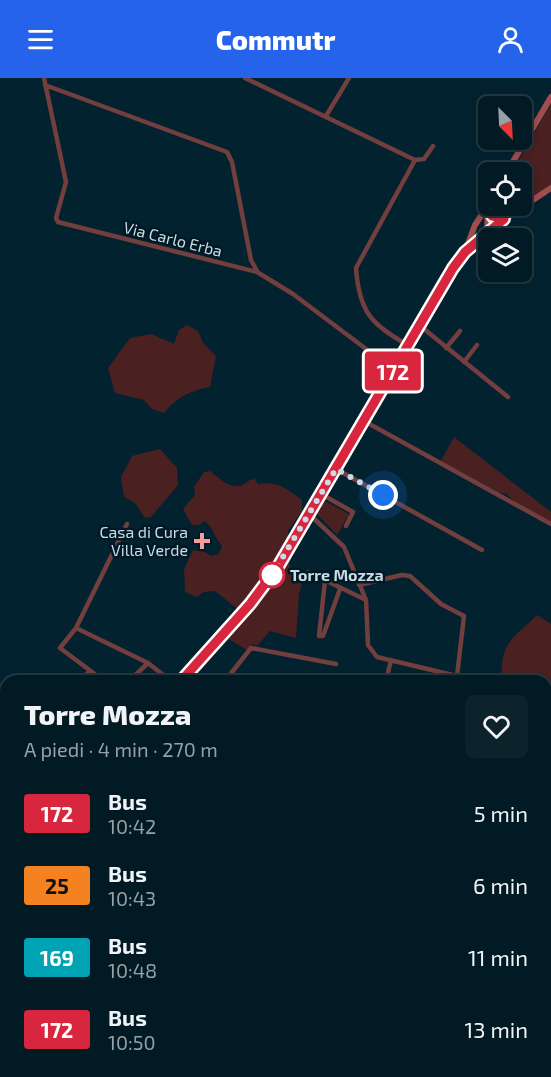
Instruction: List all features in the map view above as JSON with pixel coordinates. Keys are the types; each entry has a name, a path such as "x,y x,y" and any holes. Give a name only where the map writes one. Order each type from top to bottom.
{"main road":[{"path":"513,162 551,97"},
{"path":"491,228 551,188"},
{"path":"187,675 263,588 465,252 481,216"},
{"path":"492,216 504,219"},
{"path":"479,219 481,228"},
{"path":"465,252 478,240"}],"street":[{"path":"44,78 45,85 226,152 232,162 251,260 257,272"},
{"path":"245,78 415,160 424,159 433,146"},
{"path":"326,116 349,78"},
{"name":"Via Carlo Erba","path":"45,85 66,182 56,218 58,222 257,272 293,294 394,370"},
{"path":"408,345 379,329 370,318 363,304 356,268 415,160"},
{"path":"419,326 508,397"},
{"path":"446,348 460,331"},
{"path":"464,362 477,345"},
{"path":"364,421 551,524"},
{"path":"336,469 482,550"},
{"path":"321,495 353,512 346,526"},
{"path":"309,514 344,547 366,600 368,645 377,657 454,675"},
{"path":"96,675 60,648 76,628 127,524"},
{"path":"308,572 366,600"},
{"path":"359,585 402,574 410,576 441,604 464,616 457,675"},
{"path":"325,581 319,636 323,636 340,589"},
{"path":"76,628 148,663 163,675"},
{"path":"230,675 251,648 336,664"},
{"path":"387,675 391,660"},
{"path":"135,675 148,663"},
{"path":"86,675 90,671"}],"shaded area":[{"path":"551,104 551,186 532,198 532,162 518,162 525,150 532,150 532,137"},
{"path":"187,325 198,331 203,343 216,356 210,387 184,396 164,413 152,409 144,400 115,393 108,368 130,338 151,334 174,344 179,330"},
{"path":"454,437 551,512 551,522 513,501 507,494 500,493 441,461"},
{"path":"160,449 177,468 178,485 151,517 145,518 135,503 124,497 121,477 132,456"},
{"path":"210,471 229,485 238,486 255,479 258,484 265,483 282,487 302,500 302,511 288,531 284,550 278,561 263,584 240,611 215,591 204,592 196,597 185,592 184,569 193,550 205,552 211,556 219,554 222,546 205,521 199,525 192,525 183,509 195,495 194,487 204,472"},
{"path":"323,500 349,514 337,535 315,512"},
{"path":"289,557 290,567 305,573 299,594 296,638 270,631 257,646 252,644 247,650 227,638 267,589 269,590"},
{"path":"537,615 551,624 551,675 502,675 505,650 514,637"}],"bus line":[{"name":"172","path":"186,675 240,616 279,565 453,268 465,252 487,231 504,219 499,220 492,216"}],"place":[{"name":"Casa di Cura Villa Verde","path":"202,541"},
{"name":"Torre Mozza","path":"272,575"}],"route":[{"path":"272,575 271,577 336,469 383,495"}]}
